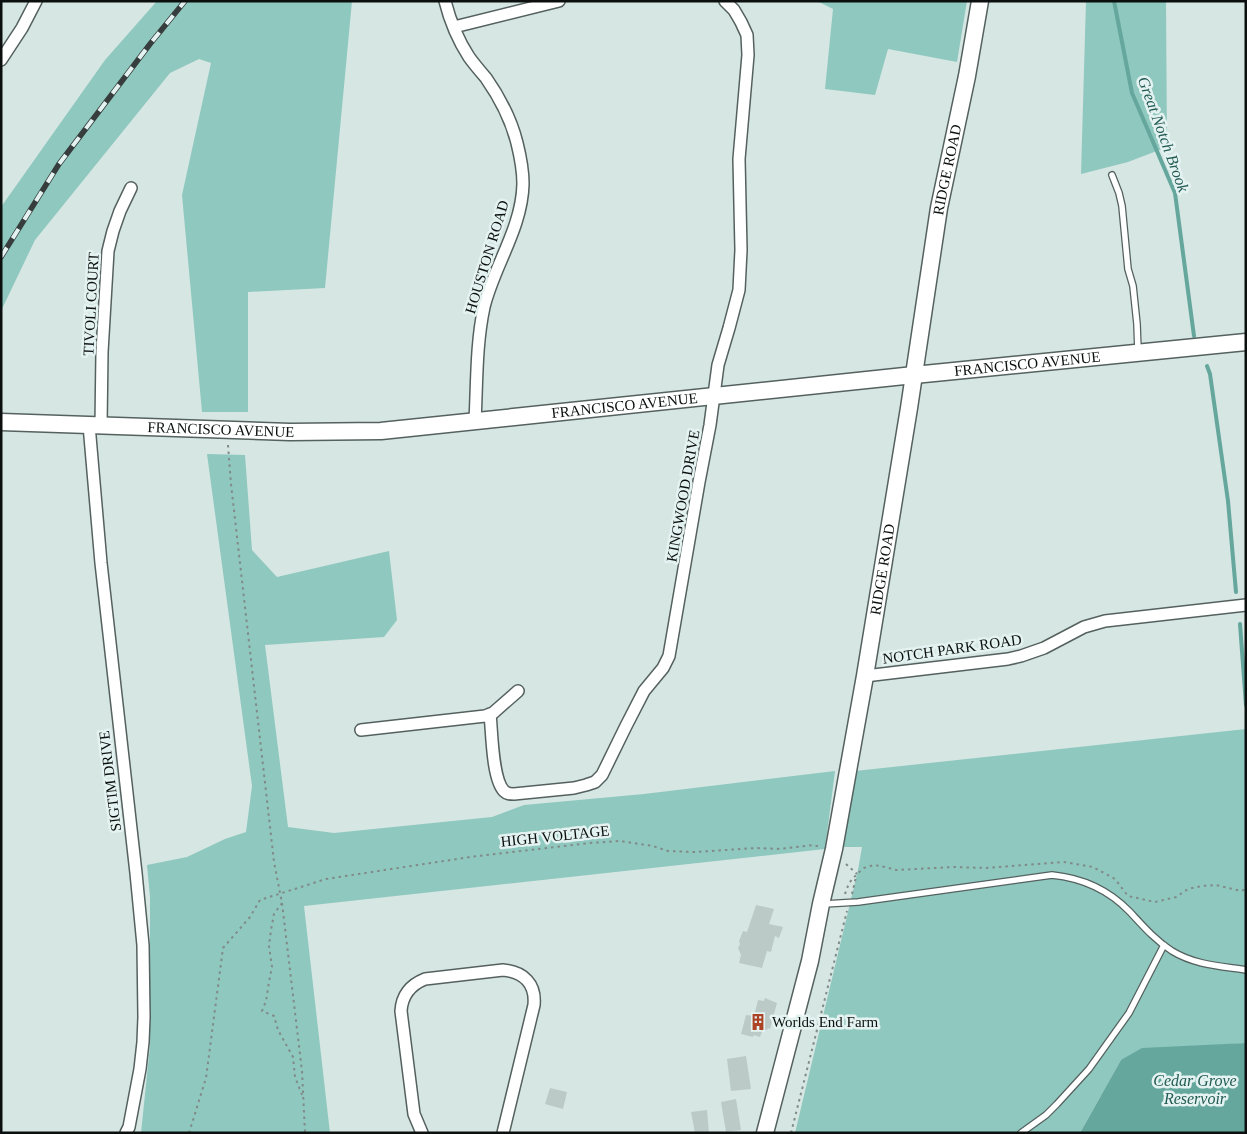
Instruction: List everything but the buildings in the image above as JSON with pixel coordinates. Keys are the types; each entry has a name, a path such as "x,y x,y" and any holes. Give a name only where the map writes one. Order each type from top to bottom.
{"main road":[{"name":"RIDGE ROAD","path":"765,1133 810,961 834,849 865,676 939,208 967,76 980,1"},
{"name":"FRANCISCO AVENUE","path":"1,422 290,432 380,431 914,374 1246,342"}],"street":[{"path":"1,60 22,28 36,1"},
{"name":"HOUSTON ROAD","path":"445,1 457,35 500,100 510,121 518,144 523,184 520,206 513,229 484,306 478,353 475,421"},
{"path":"454,27 559,1"},
{"name":"KINGWOOD DRIVE","path":"490,714 496,772 502,790 508,794 514,794 586,785 595,782 602,775 644,691 663,668 669,656 710,425 718,365 739,290 741,222 739,159 748,55 747,35 734,10 725,1"},
{"name":"TIVOLI COURT","path":"95,425 102,352 108,251 113,230 131,188"},
{"name":"SIGTIM DRIVE","path":"95,425 103,582 143,945 143,1042 138,1079 129,1127 126,1133"},
{"name":"NOTCH PARK ROAD","path":"865,676 1008,659 1033,653 1084,627 1105,621 1246,605"},
{"path":"361,730 485,716 518,691"},
{"path":"422,1133 414,1114 401,1011 405,993 414,984 425,979 503,970 523,976 532,986 535,999 503,1133"}],"lane":[{"path":"1112,175 1122,206 1128,269 1133,286 1138,353"},
{"path":"821,904 850,902 1052,875 1066,876 1093,885 1113,897 1148,931 1174,952 1207,965 1246,970"},
{"path":"1021,1133 1046,1115 1089,1069 1129,1013 1164,945"}],"path":[{"path":"227,430 231,484 274,862 282,904 302,1071 306,1133"},
{"name":"HIGH VOLTAGE","path":"189,1133 206,1078 224,948 250,917 260,900 326,878 470,857 590,843 620,841 653,846 668,851 695,852 756,848 780,849 813,845 834,849"},
{"path":"791,1133 857,874 849,883 841,903"},
{"path":"282,904 274,914 270,930 269,946 272,967 266,1002 262,1011 274,1016 278,1030 293,1057 295,1077 303,1097"}],"shaded area":[{"path":"157,1 352,1 325,288 248,292 248,412 202,412 182,195 211,63 199,59 170,73 35,240 1,311 1,207 105,60"},
{"path":"817,1 967,1 957,62 888,49 875,95 825,89 833,9"},
{"path":"1086,1 1166,1 1167,147 1128,162 1081,174"},
{"path":"207,454 245,455 252,550 277,577 389,551 397,620 384,637 265,645 288,827 334,833 492,817 524,805 644,794 835,771 825,849 304,906 330,1133 141,1133 150,1046 150,897 147,865 187,857 225,839 246,832 252,786"},
{"path":"1246,729 1246,1043 1216,1045 1121,1060 1080,1133 795,1133 862,847 841,847 855,771"}],"water":[{"name":"Cedar Grove Reservoir","path":"1246,1043 1246,1133 1080,1133 1121,1060 1142,1048"}],"waterway":[{"name":"Great Notch Brook","path":"1114,1 1132,93 1175,193 1194,336"},
{"name":"Great Notch Brook","path":"1207,366 1210,374 1228,501 1236,592"},
{"name":"Great Notch Brook","path":"1240,624 1246,705"}],"railway":[{"path":"1,257 59,164 185,1"}],"place":[{"name":"Worlds End Farm","path":"758,1022"}]}
